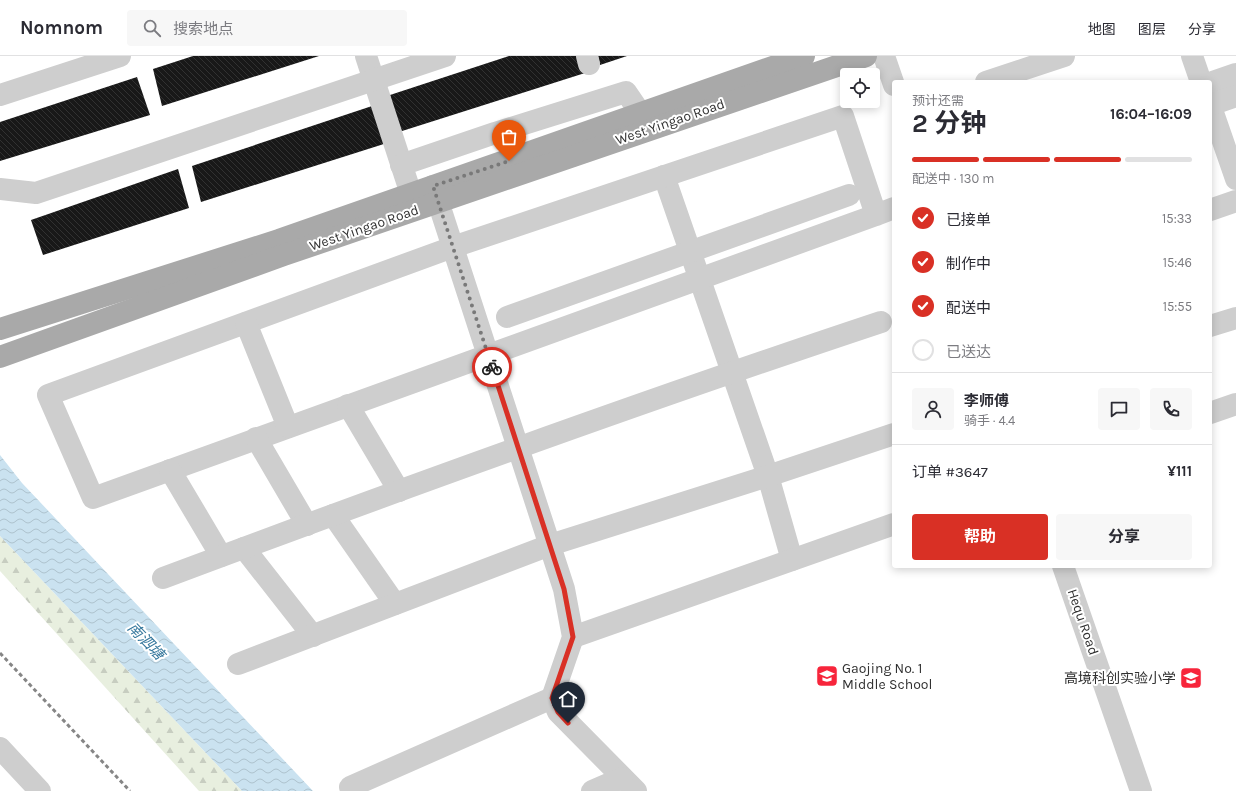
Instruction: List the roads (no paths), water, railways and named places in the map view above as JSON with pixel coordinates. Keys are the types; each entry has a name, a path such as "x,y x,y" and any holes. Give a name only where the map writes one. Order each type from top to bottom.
{"main road":[{"name":"West Yingao Road","path":"0,357 284,255 641,114 804,56"},
{"name":"West Yingao Road","path":"0,329 279,240 411,194 436,195 646,130 866,56"}],"street":[{"path":"0,95 120,56"},
{"path":"366,56 411,194"},
{"path":"0,189 36,193 445,56"},
{"path":"884,56 892,80"},
{"path":"992,80 1064,56"},
{"path":"1192,56 1200,80"},
{"path":"1212,82 1236,74"},
{"path":"401,165 495,133 626,92 641,114"},
{"path":"1212,103 1236,96"},
{"path":"1212,110 1236,179"},
{"path":"843,116 885,211 93,498 48,395 453,247 664,176 843,116"},
{"path":"664,176 768,476 792,560"},
{"path":"436,195 564,589 573,637 552,698 558,712 629,784"},
{"path":"506,317 849,195"},
{"path":"1212,209 1236,201"},
{"path":"1212,325 1236,318"},
{"path":"163,578 518,447 732,371 881,322"},
{"path":"246,323 288,427"},
{"path":"1212,412 1236,404"},
{"path":"348,405 399,491"},
{"path":"238,664 550,545 768,476 892,435"},
{"path":"256,438 307,524"},
{"path":"170,470 221,556"},
{"path":"333,515 395,604"},
{"path":"573,637 892,525"},
{"path":"244,548 313,636"},
{"name":"Hequ Road","path":"1064,568 1141,791"},
{"path":"350,788 552,698"},
{"path":"0,748 40,791"},
{"path":"592,791 629,784"}],"water":[{"name":"南泗塘","path":"0,455 22,483 313,791 242,791 0,536"}],"railway":[{"path":"0,653 130,791"}],"place":[{"name":"Gaojing No. 1 Middle School","path":"827,676"},
{"name":"高境科创实验小学","path":"1191,678"}]}
